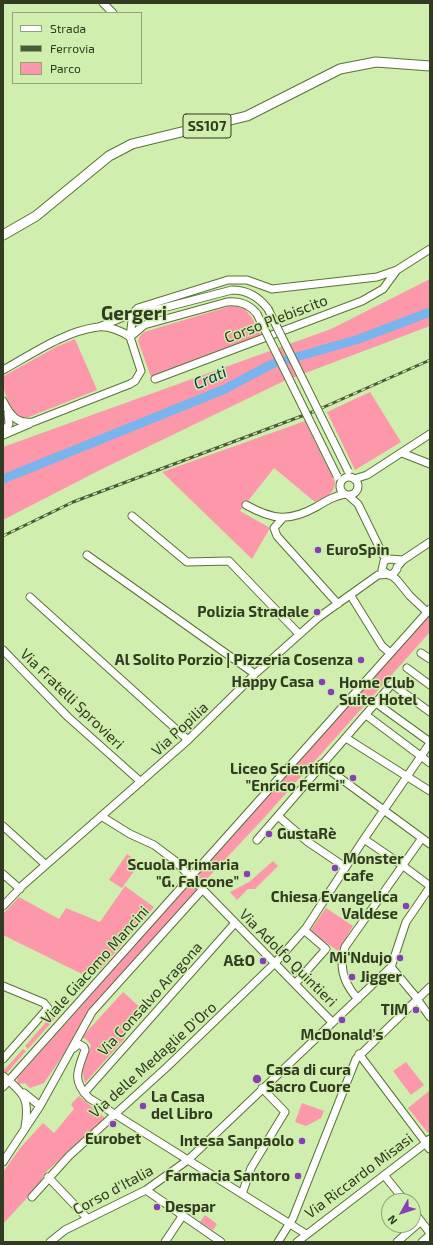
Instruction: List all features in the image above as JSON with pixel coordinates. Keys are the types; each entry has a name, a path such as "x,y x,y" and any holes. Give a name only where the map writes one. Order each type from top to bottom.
{"main road":[{"name":"SS107","path":"3,235 36,216 109,156 132,144 147,139 231,121 247,116 340,69 376,62 430,66"}],"street":[{"path":"103,3 112,12"},
{"path":"3,370 60,339 99,327 133,313 138,308 228,280 247,280 272,289 377,277 397,270 430,249"},
{"name":"Corso Plebiscito","path":"155,378 362,301 383,289 397,270"},
{"path":"133,313 140,314 232,290 239,290 252,295 268,309 358,489 358,504"},
{"path":"130,337 144,325 227,302 234,301 247,305 257,314 337,476 340,485 347,495 358,504 389,558 397,568 397,580"},
{"path":"3,434 130,384 135,380 141,371 140,364 130,337 133,313"},
{"path":"99,327 118,330 130,337"},
{"path":"3,401 13,418 19,422 33,422"},
{"path":"3,434 9,424 7,409"},
{"path":"338,604 276,536 274,528 282,519 306,512 336,496 347,495 358,489 367,475 430,434"},
{"path":"402,453 430,464"},
{"path":"336,496 344,479 351,476 367,475"},
{"path":"246,505 257,511 282,519"},
{"path":"132,516 187,562 229,561 299,634"},
{"path":"403,560 389,558 382,564 378,575 390,575 395,573 403,560 430,542"},
{"path":"87,556 255,674"},
{"path":"382,564 383,572 397,580 410,596 429,611"},
{"name":"Via Popilia","path":"3,906 46,865 188,740 255,674 299,634 319,617 351,596 378,575"},
{"path":"351,596 382,646 390,654"},
{"path":"30,597 188,740"},
{"name":"Viale Giacomo Mancini","path":"3,1087 6,1078 190,878 429,611"},
{"name":"Via Fratelli Sprovieri","path":"3,650 68,717 140,782"},
{"path":"421,653 430,659"},
{"path":"407,668 430,685"},
{"path":"256,840 392,684 430,712"},
{"path":"376,703 430,743"},
{"path":"366,715 430,762"},
{"path":"346,738 430,791"},
{"name":"Via delle Medaglie D'Oro","path":"32,1197 48,1177 94,1131 116,1115 276,963 304,930 383,810 408,777 430,743"},
{"path":"321,764 430,844"},
{"name":"Via Adolfo Quintieri","path":"101,816 130,834 154,845 174,860 332,1022"},
{"path":"278,816 308,842 345,867"},
{"path":"3,826 46,865"},
{"path":"358,999 350,990 343,976 341,966 345,947 422,838"},
{"path":"364,839 430,886 406,922 391,967 430,1017"},
{"path":"3,874 20,889"},
{"path":"3,1162 40,1106 92,1012 202,890"},
{"name":"Via Consalvo Aragona","path":"84,1093 235,923"},
{"path":"295,984 326,949 304,930"},
{"name":"Corso d'Italia","path":"50,1242 65,1230 87,1218 146,1190 188,1160 391,967"},
{"path":"3,986 44,1003 47,1006 47,1009 3,1059"},
{"path":"278,1242 290,1224 341,1094 359,1054 416,998 430,987"},
{"path":"72,1050 79,1044 84,1047 85,1050 77,1072 78,1084 84,1093 116,1115 306,1234"},
{"path":"359,1054 429,1144"},
{"path":"6,1078 40,1106"},
{"path":"242,1194 251,1168 285,1112 262,1088"},
{"path":"22,1092 26,1099 27,1113 24,1131"},
{"name":"Via Riccardo Misasi","path":"297,1242 429,1144"},
{"path":"384,1176 398,1193"},
{"path":"48,1177 87,1218"},
{"path":"146,1190 221,1242"},
{"path":"165,1242 183,1215"},
{"path":"421,1221 430,1234 422,1242"},
{"path":"397,1242 407,1233"}],"green space":[{"path":"430,279 430,326 284,381 100,470 3,520 3,447 331,329"},
{"path":"231,306 244,308 252,318 261,335 151,377 138,341 144,332"},
{"path":"75,339 97,390 29,417 20,418 13,410 7,398 3,381 4,376 56,347"},
{"path":"370,392 401,442 355,470 327,412"},
{"path":"305,421 335,482 335,486 329,495 315,502 274,468 240,511 270,528 252,559 162,472"},
{"path":"430,614 430,632 263,819 201,884 196,878 199,871"},
{"path":"127,854 140,863 122,888 109,880"},
{"path":"273,861 278,866 255,889 248,889 237,900 230,892 249,882"},
{"path":"190,883 198,890 90,1010 70,1045 44,1083 30,1088 25,1083 18,1084 17,1078"},
{"path":"125,886 154,907 100,970 93,969 89,974 83,971 82,974 3,935 3,914 19,897 59,919 66,908 100,922"},
{"path":"326,908 353,926 338,951 310,931"},
{"path":"123,992 142,1009 124,1030 125,1038 85,1083 82,1070 91,1045 82,1037"},
{"path":"55,1012 58,1015 28,1049 25,1046"},
{"path":"23,1049 26,1051 6,1074 3,1071"},
{"path":"406,1062 424,1085 411,1095 393,1071"},
{"path":"429,1091 430,1131 428,1133 408,1108"},
{"path":"79,1096 105,1118 45,1173 39,1185 3,1224 3,1172 21,1147 43,1123 54,1133 74,1109 71,1104"},
{"path":"302,1103 324,1111 321,1118 306,1126 295,1122"},
{"path":"205,1215 217,1224 213,1230 200,1222"}],"waterway":[{"name":"Crati","path":"3,479 225,389 272,364 359,339 430,312"}],"railway":[{"path":"3,536 73,502 315,411 430,360"}],"place":[{"name":"EuroSpin","path":"318,550"},
{"name":"Polizia Stradale","path":"317,612"},
{"name":"Al Solito Porzio | Pizzeria Cosenza","path":"361,660"},
{"name":"Happy Casa","path":"322,682"},
{"name":"Home Club Suite Hotel","path":"331,692"},
{"name":"Liceo Scientifico \"Enrico Fermi\"","path":"353,778"},
{"name":"GustaRè","path":"269,834"},
{"name":"Monster cafe","path":"335,868"},
{"name":"Scuola Primaria \"G. Falcone\"","path":"247,874"},
{"name":"Chiesa Evangelica Valdese","path":"406,906"},
{"name":"Mi'Ndujo","path":"400,958"},
{"name":"A&O","path":"263,961"},
{"name":"Jigger","path":"352,977"},
{"name":"TIM","path":"416,1010"},
{"name":"McDonald's","path":"342,1020"},
{"name":"Casa di cura Sacro Cuore","path":"257,1079"},
{"name":"La Casa del Libro","path":"143,1106"},
{"name":"Eurobet","path":"113,1124"},
{"name":"Intesa Sanpaolo","path":"302,1141"},
{"name":"Farmacia Santoro","path":"298,1176"},
{"name":"Despar","path":"157,1207"}],"district":[{"name":"Gergeri","path":"134,314"}]}
